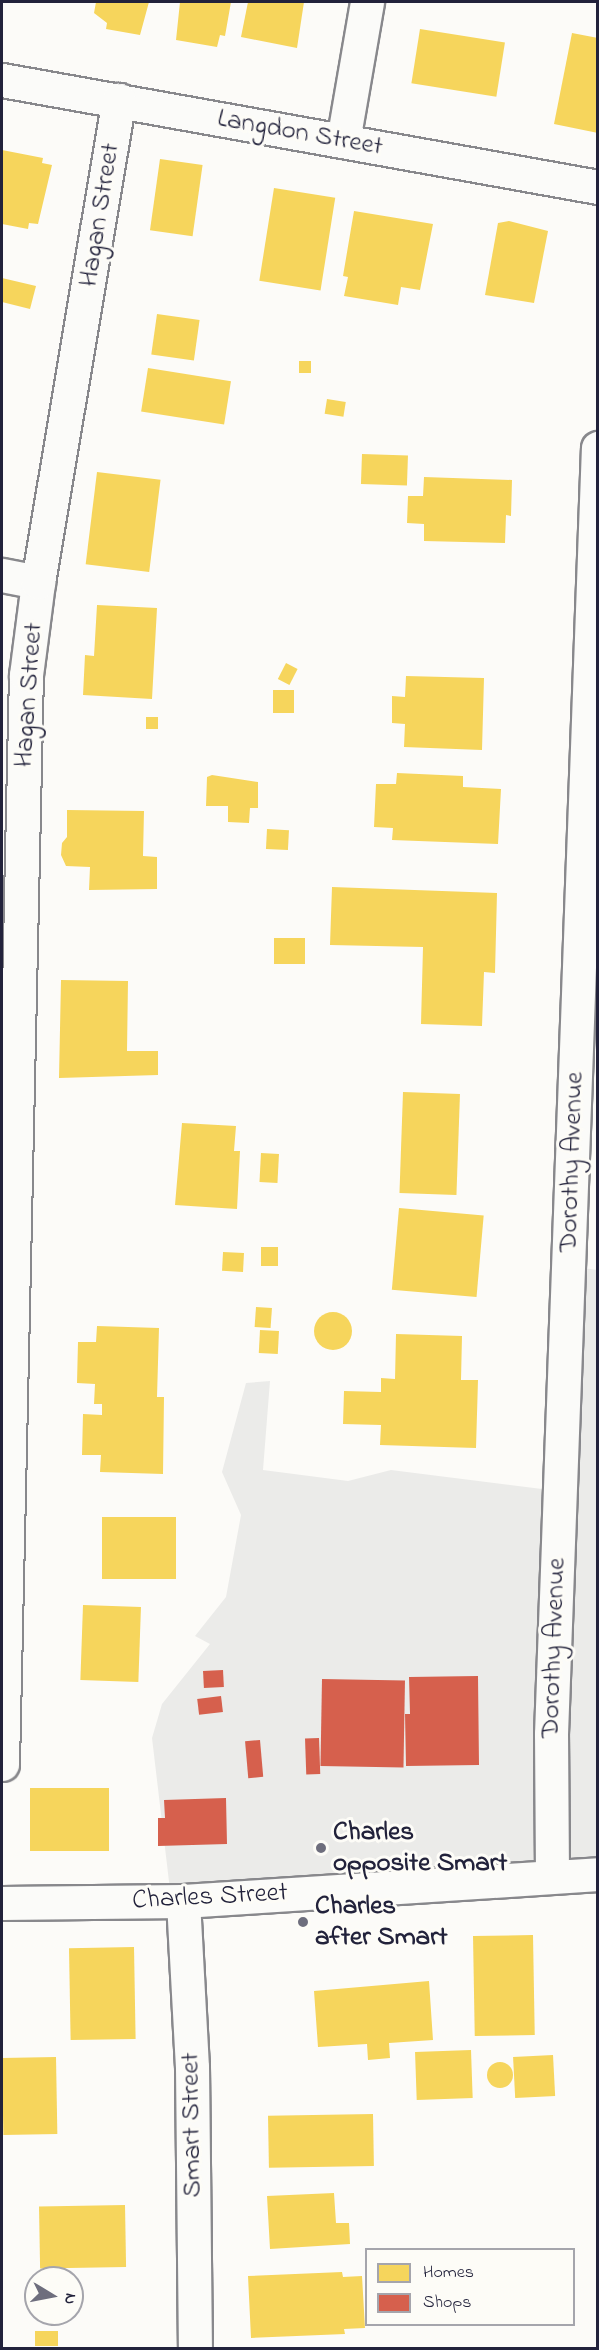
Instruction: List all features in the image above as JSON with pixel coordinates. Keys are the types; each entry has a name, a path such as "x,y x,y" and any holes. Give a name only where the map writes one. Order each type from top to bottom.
{"street":[{"path":"343,141 367,2"},
{"name":"Langdon Street","path":"2,80 597,188"},
{"name":"Hagan Street","path":"2,1764 23,732 38,582 119,100"},
{"name":"Dorothy Avenue","path":"552,1875 551,1734 597,448"},
{"path":"2,575 38,582"},
{"name":"Charles Street","path":"2,1903 183,1901 552,1875 597,1874"},
{"name":"Smart Street","path":"183,1901 192,2067 195,2349"}],"shaded area":[{"path":"563,1265 597,1270 597,1878 170,1890 152,1738 162,1704 210,1644 195,1636 226,1597 241,1515 222,1472 246,1383 270,1381 263,1470 348,1481 391,1470 542,1489"}],"building: Homes":[{"path":"96,2 149,2 140,35 106,29 107,23 94,13"},
{"path":"180,2 231,2 225,36 220,35 217,47 176,40"},
{"path":"248,2 304,2 297,48 241,37"},
{"path":"420,29 505,42 496,97 411,83"},
{"path":"572,33 598,38 598,133 554,124"},
{"path":"2,150 43,158 42,163 52,165 38,224 29,223 28,229 2,224"},
{"path":"160,159 203,165 193,236 150,230"},
{"path":"274,188 335,198 321,291 259,281"},
{"path":"354,211 433,224 420,290 401,287 398,305 344,296 348,277 343,276"},
{"path":"509,221 548,231 534,303 485,295 498,223"},
{"path":"2,278 36,286 30,309 2,302"},
{"path":"157,314 200,320 194,361 151,355"},
{"path":"299,361 311,361 311,373 299,373"},
{"path":"148,368 231,381 224,425 141,411"},
{"path":"327,399 346,402 343,417 325,414"},
{"path":"362,454 408,456 407,486 361,484"},
{"path":"97,472 161,480 149,572 86,564"},
{"path":"424,477 512,480 511,516 506,515 505,543 424,541 424,524 407,523 408,496 423,496"},
{"path":"97,605 157,608 152,699 83,695 85,655 94,656"},
{"path":"286,663 298,669 289,685 278,679"},
{"path":"406,676 484,678 482,750 404,747 405,724 392,723 392,696 405,697"},
{"path":"273,690 294,690 294,713 273,713"},
{"path":"146,717 158,717 158,729 146,729"},
{"path":"397,773 463,776 463,787 501,789 498,844 392,840 393,828 374,827 376,784 396,784"},
{"path":"212,775 258,782 258,808 250,808 249,823 228,822 228,806 206,806 207,777"},
{"path":"67,810 144,811 143,856 157,857 157,889 89,890 90,867 66,866 61,855 62,843 67,837"},
{"path":"267,829 289,830 288,850 266,849"},
{"path":"332,887 497,893 495,973 484,972 482,1026 421,1024 423,947 330,945"},
{"path":"274,938 305,938 305,964 274,964"},
{"path":"61,980 128,981 127,1051 158,1051 158,1075 59,1078"},
{"path":"403,1092 460,1094 456,1195 399,1193"},
{"path":"182,1123 236,1126 234,1151 240,1151 237,1209 175,1205"},
{"path":"261,1153 279,1154 277,1183 259,1182"},
{"path":"399,1208 484,1215 477,1297 392,1290"},
{"path":"261,1247 278,1247 278,1266 261,1266"},
{"path":"223,1252 244,1253 243,1272 222,1271"},
{"path":"256,1307 272,1308 271,1328 255,1327"},
{"path":"333,1312 346,1318 352,1331 346,1344 333,1350 320,1344 314,1331 320,1318"},
{"path":"97,1326 159,1328 157,1397 164,1397 163,1474 100,1472 101,1455 82,1455 83,1414 102,1415 102,1404 94,1404 95,1384 77,1383 78,1342 96,1342"},
{"path":"260,1330 279,1331 278,1354 259,1353"},
{"path":"396,1334 462,1336 461,1380 478,1380 476,1448 380,1445 381,1425 343,1424 344,1391 381,1392 381,1378 395,1379"},
{"path":"102,1517 176,1517 176,1579 102,1579"},
{"path":"83,1605 141,1607 138,1682 80,1680"},
{"path":"30,1788 109,1788 109,1851 30,1851"},
{"path":"533,1935 535,2035 475,2036 473,1936"},
{"path":"134,1947 136,2039 71,2040 69,1948"},
{"path":"429,1981 433,2040 389,2043 390,2058 368,2060 367,2044 318,2047 314,1991"},
{"path":"471,2050 473,2098 417,2100 415,2052"},
{"path":"553,2055 555,2096 515,2098 513,2057"},
{"path":"56,2057 57,2134 3,2135 2,2058"},
{"path":"500,2062 509,2066 513,2075 509,2084 500,2088 491,2084 487,2075 491,2066"},
{"path":"373,2114 374,2166 269,2168 268,2116"},
{"path":"334,2193 336,2223 349,2223 350,2244 270,2249 267,2196"},
{"path":"125,2205 126,2267 40,2266 39,2207"},
{"path":"342,2272 343,2277 362,2276 365,2328 344,2329 345,2334 251,2338 248,2276"},
{"path":"35,2331 58,2331 58,2346 35,2346"}],"building: Shops":[{"path":"223,1670 224,1687 204,1688 203,1671"},
{"path":"478,1676 479,1765 406,1766 405,1714 410,1714 409,1677"},
{"path":"322,1679 405,1680 403,1767 320,1766"},
{"path":"221,1696 223,1712 199,1715 197,1699"},
{"path":"305,1738 319,1738 320,1774 306,1774"},
{"path":"260,1740 263,1777 248,1778 245,1741"},
{"path":"226,1798 227,1844 158,1846 158,1818 165,1818 164,1800"}],"place":[{"name":"Charles opposite Smart","path":"321,1848"},
{"name":"Charles after Smart","path":"303,1922"}]}
